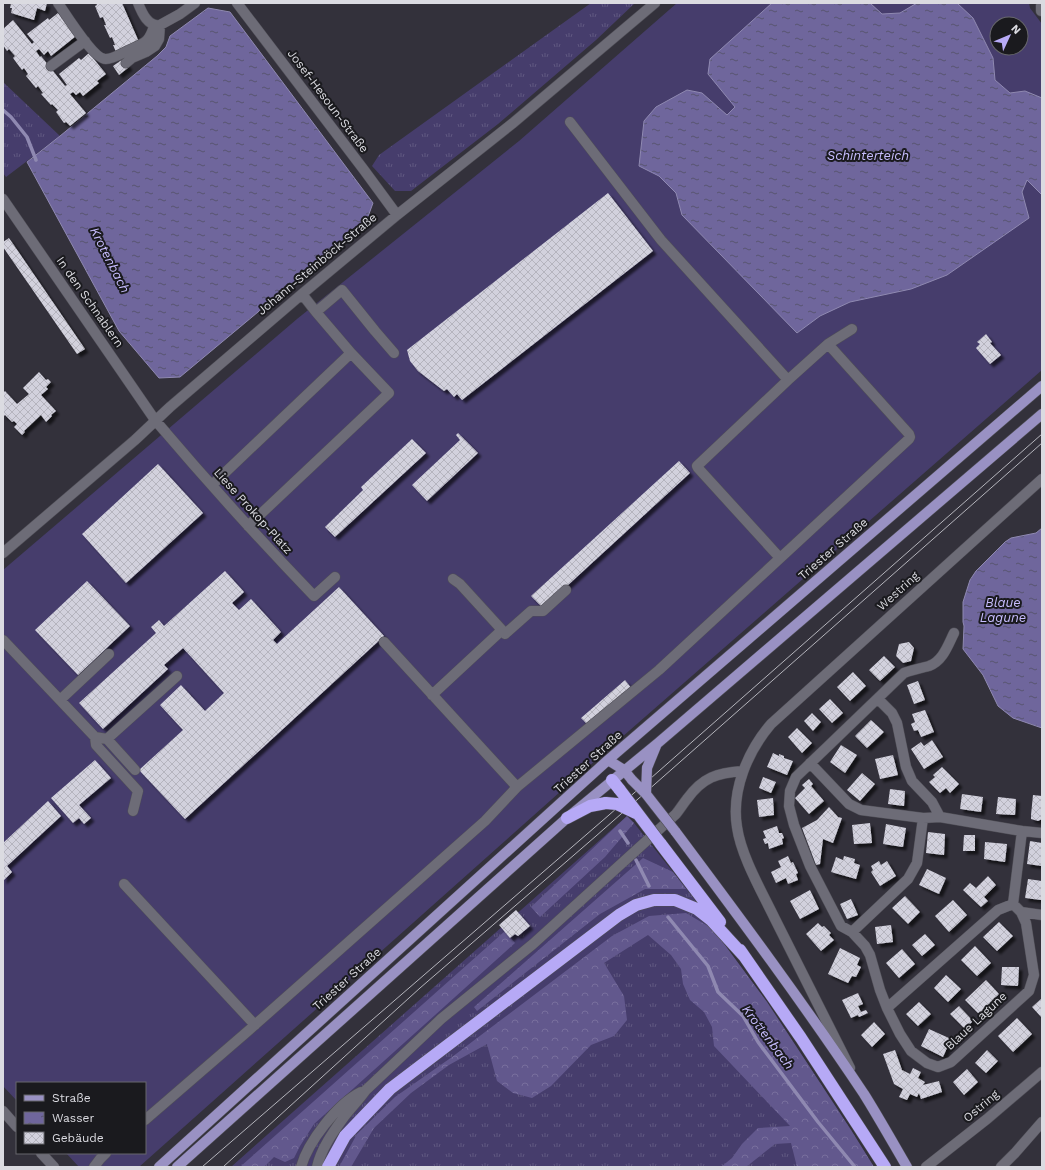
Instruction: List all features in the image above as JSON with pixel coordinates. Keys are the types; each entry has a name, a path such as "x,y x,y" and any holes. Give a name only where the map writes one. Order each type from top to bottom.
{"highway":[{"path":"612,780 716,916 801,1038 885,1167"},
{"path":"567,818 590,806 606,803 617,804 638,814"},
{"path":"328,1167 345,1136 390,1089 619,915 636,905 654,900 675,900 698,908 744,956"}],"main road":[{"name":"Triester Straße","path":"159,1167 608,760 1042,386"},
{"path":"177,1167 567,818 658,743 1042,414"},
{"path":"646,794 647,768 658,743"},
{"path":"608,760 624,770 646,794 759,943 864,1095 907,1167"},
{"path":"608,760 612,780"}],"street":[{"path":"58,3 85,41 97,56 102,59 108,59 146,42 157,26 180,14 195,3"},
{"path":"138,3 148,21 157,26"},
{"name":"Josef-Hesoun-Straße","path":"237,3 364,170 396,215"},
{"name":"Johann-Steinböck-Straße","path":"3,553 302,294 396,215 513,123 655,3"},
{"path":"126,63 132,58 155,46 159,39 157,26"},
{"path":"51,66 85,41"},
{"path":"570,122 661,240 788,380"},
{"name":"In den Schnablern","path":"3,199 155,420"},
{"path":"316,312 342,290 394,352"},
{"path":"248,526 388,393 351,353 302,294"},
{"path":"780,558 697,466 828,344 852,329"},
{"path":"146,1119 255,1025 485,821 517,787 659,670 909,439 909,434 828,344"},
{"path":"212,484 351,353"},
{"name":"Liese Prokop-Platz","path":"155,420 248,526 314,596 335,577"},
{"name":"Westring","path":"864,1095 754,876 740,842 736,825 736,808 743,771 754,747 771,724 1042,479"},
{"path":"453,579 460,584 505,634 531,611 543,611 566,590"},
{"path":"432,695 502,630"},
{"name":"Blaue Lagune","path":"954,633 940,659 930,665 904,673 796,777 790,791 789,806 794,825 810,866 840,926 852,932 865,946 870,955 887,1008 900,1034 911,1051 927,1064 938,1066 950,1062 1029,991 1034,975 1026,923 1022,912"},
{"path":"3,640 95,737 96,745 138,791 133,811"},
{"path":"384,642 517,787"},
{"path":"60,700 109,654"},
{"path":"107,739 177,676"},
{"path":"878,699 892,713 897,723 906,767 912,781 932,802 940,817"},
{"path":"95,737 107,739 135,770"},
{"path":"810,763 849,804 862,810 923,818 940,817 1042,833"},
{"path":"317,1167 319,1160 344,1117 366,1090 441,1019 533,944 676,814 687,799 708,778 715,775 743,771"},
{"path":"852,932 908,879 917,863 923,818"},
{"path":"1013,904 1022,831"},
{"path":"124,884 255,1025"},
{"path":"1013,904 1022,912 1042,915"},
{"path":"887,1008 998,910 1013,904"},
{"name":"Ostring","path":"926,1167 987,1119 1042,1072"},
{"path":"301,1167 308,1151 322,1128 355,1095 366,1090"},
{"path":"3,1112 16,1126"},
{"path":"1001,1167 1042,1122"},
{"path":"42,1154 54,1167"},
{"path":"94,1167 105,1154"}],"green space":[{"path":"591,3 635,3 596,40 498,124 411,191 395,191 372,166 379,155"},
{"path":"677,3 1029,3 1030,8 1042,24 1042,370 606,751 139,1167 79,1167 67,1154 146,1154 146,1082 16,1082 16,1100 3,1086 3,570 297,319 519,141"},
{"path":"3,82 60,136 6,177 3,173"},
{"path":"627,816 693,897 713,929 767,1002 874,1167 231,1167"},
{"path":"627,816 634,823 605,857 540,917 531,907"},
{"path":"643,858 673,872 686,889 645,889 600,914 477,1011 474,1007"},
{"path":"686,913 713,929 767,1002 874,1167 797,1167 791,1143 775,1144 746,1167 721,1167 732,1158 742,1144 758,1128 790,1126 714,1046 712,1027 704,1012 690,1000 683,984 681,969 671,955 648,935 604,963 624,996 627,1020 614,1036 591,1045 551,1086 532,1098 513,1093 497,1081 487,1044 449,1065 411,1093 374,1128 351,1167 339,1167 357,1134 395,1097 452,1057 612,936 649,916"},
{"path":"505,931 515,943 314,1124 294,1158 285,1162 274,1157 264,1167 240,1167"}],"water":[{"name":"Schinterteich","path":"772,3 870,3 882,14 900,13 917,3 957,3 973,18 989,50 989,56 992,56 993,58 995,80 1010,93 1025,91 1042,98 1042,195 1027,180 1022,192 1029,218 947,275 911,289 850,302 820,316 797,333 682,215 676,193 659,176 639,166 644,121 656,107 687,90 702,93 727,115 735,107 708,74 710,59"},
{"path":"208,8 230,12 373,203 366,222 180,377 159,378 119,331 27,162 157,56 166,47 170,36"},
{"name":"Blaue Lagune","path":"1042,528 1042,728 1013,718 998,706 983,675 963,649 963,602 970,580 976,571 1005,542 1011,538 1036,533"}],"building":[{"path":"11,3 47,3 45,11 37,8 34,20 11,13"},
{"path":"96,3 122,3 139,42 116,52 112,37 110,38 104,25 106,25 103,17 100,18 95,6 97,5"},
{"path":"58,13 76,36 51,56 48,51 44,55 39,49 36,51 40,57 41,56 65,86 67,85 59,74 79,58 81,60 89,53 106,74 97,81 99,83 83,96 80,92 76,95 73,92 70,94 86,113 70,126 66,122 64,123 56,112 58,110 41,94 43,93 38,86 36,88 26,76 28,74 24,68 22,70 13,58 15,56 9,49 7,51 3,45 3,29 13,20 32,44 34,42 27,34 48,18 49,20"},
{"path":"123,59 129,67 119,75 113,66"},
{"path":"608,193 653,251 462,400 457,394 454,397 447,389 444,391 418,371 410,361 407,350"},
{"path":"9,238 85,349 77,354 3,247 3,242"},
{"path":"986,334 992,342 990,343 1001,355 990,364 976,348 980,344 977,342"},
{"path":"39,372 46,380 48,379 51,382 46,387 48,389 41,395 56,411 46,422 41,415 24,431 25,432 22,435 14,427 17,424 14,421 12,422 5,415 3,417 3,393 5,391 17,404 29,394 23,388"},
{"path":"458,433 478,453 427,501 412,485 460,440 456,435"},
{"path":"412,439 426,453 335,537 325,527 363,490 361,487"},
{"path":"679,461 690,473 543,608 531,596"},
{"path":"158,464 203,513 126,583 82,534"},
{"path":"225,571 244,592 232,603 239,610 251,599 281,632 273,640 277,644 339,587 384,636 185,819 139,770 183,730 160,705 181,685 205,711 224,693 183,648 164,665 168,669 103,729 79,703 156,633 151,627 159,620 164,626"},
{"path":"87,581 130,626 78,675 35,630"},
{"path":"909,642 914,648 911,661 903,663 896,656 899,644"},
{"path":"884,656 895,667 880,681 869,670"},
{"path":"853,672 866,686 850,701 837,687"},
{"path":"625,680 632,689 589,726 581,718"},
{"path":"918,681 925,700 914,704 907,685"},
{"path":"830,699 843,713 832,723 819,709"},
{"path":"925,710 934,732 921,737 918,730 914,731 911,724 915,722 912,714"},
{"path":"812,713 821,722 813,731 804,721"},
{"path":"871,720 884,732 867,748 855,736"},
{"path":"797,728 812,743 802,753 788,737"},
{"path":"932,740 943,757 924,769 911,749 921,742 924,746"},
{"path":"841,745 857,755 845,773 830,762"},
{"path":"773,753 779,756 779,754 784,756 784,758 793,761 787,775 767,767"},
{"path":"893,755 898,775 880,779 875,759"},
{"path":"95,760 111,778 79,805 91,818 84,824 79,818 73,823 51,798"},
{"path":"942,767 959,784 950,793 946,788 940,793 929,782 935,777 933,775"},
{"path":"862,773 875,784 860,801 847,790"},
{"path":"763,777 776,782 771,793 759,788"},
{"path":"809,779 813,784 811,786 824,801 809,814 795,798 805,788 802,785"},
{"path":"890,789 905,791 904,806 888,804"},
{"path":"962,794 983,797 981,812 960,809"},
{"path":"1033,795 1042,796 1042,819 1038,821 1031,819"},
{"path":"998,797 1016,799 1015,815 996,814"},
{"path":"773,798 774,815 759,817 757,800"},
{"path":"48,801 61,816 7,866 12,872 3,881 3,843"},
{"path":"829,807 838,817 842,818 833,843 823,839 820,864 816,865 802,828 817,820"},
{"path":"870,823 872,843 854,844 852,825"},
{"path":"886,824 906,828 903,847 883,844"},
{"path":"777,826 779,833 782,833 784,838 782,839 783,844 769,849 768,843 765,844 763,839 766,838 763,831"},
{"path":"928,832 945,834 944,855 926,853"},
{"path":"964,835 975,835 975,851 963,851"},
{"path":"1030,841 1042,843 1042,866 1027,864"},
{"path":"985,842 1007,844 1005,862 984,859"},
{"path":"788,856 791,863 793,862 798,873 796,874 798,880 788,884 786,878 776,883 771,872 781,867 778,861"},
{"path":"844,856 855,859 854,863 860,865 856,879 831,872 836,857 843,860"},
{"path":"879,861 881,865 887,861 896,876 880,886 871,872 873,870 871,866"},
{"path":"927,869 946,878 939,894 919,885"},
{"path":"988,876 996,885 984,897 988,901 981,907 963,890 970,883 976,888"},
{"path":"1028,879 1042,881 1041,900 1025,898"},
{"path":"810,890 819,909 800,919 790,901"},
{"path":"905,896 920,912 908,924 892,908"},
{"path":"851,899 858,915 847,919 840,904"},
{"path":"953,900 967,915 949,932 935,916"},
{"path":"516,910 530,926 518,936 515,934 510,938 499,925"},
{"path":"999,922 1013,936 997,951 983,937"},
{"path":"818,923 822,927 824,926 831,933 829,935 834,940 821,951 806,934"},
{"path":"891,925 893,942 877,944 875,927"},
{"path":"925,934 935,945 922,956 912,945"},
{"path":"975,946 991,963 977,976 961,960"},
{"path":"840,948 860,958 857,965 861,967 856,977 852,976 848,983 828,974"},
{"path":"902,949 915,964 899,978 886,963"},
{"path":"1002,967 1019,967 1018,986 1001,985"},
{"path":"946,975 961,989 948,1002 934,988"},
{"path":"986,980 999,994 979,1014 965,1000"},
{"path":"858,993 863,1004 858,1006 861,1012 866,1010 868,1013 859,1017 858,1015 851,1018 842,1000"},
{"path":"1042,998 1042,1018 1032,1007"},
{"path":"919,1002 931,1014 918,1026 906,1014"},
{"path":"959,1006 973,1021 965,1029 950,1014"},
{"path":"1017,1018 1032,1034 1013,1052 998,1036"},
{"path":"874,1022 885,1034 872,1047 861,1035"},
{"path":"929,1029 951,1039 943,1057 921,1046"},
{"path":"895,1050 902,1070 910,1074 913,1068 921,1072 918,1078 925,1082 923,1085 939,1081 942,1092 921,1099 919,1093 917,1097 910,1094 907,1100 899,1097 903,1089 894,1084 883,1054"},
{"path":"987,1050 998,1061 986,1073 975,1063"},
{"path":"967,1069 978,1082 964,1095 953,1082"}],"waterway":[{"name":"Krotenbach","path":"3,110 11,117 27,137 36,160"},
{"name":"Krottenbach","path":"620,831 628,843"},
{"name":"Krottenbach","path":"636,860 649,886"},
{"name":"Krottenbach","path":"668,917 708,966 718,992 743,1016 758,1042 818,1122 855,1167"}],"tram line":[{"path":"202,1167 609,815 1042,434"},
{"path":"223,1167 420,988 596,836 1042,443"}]}
